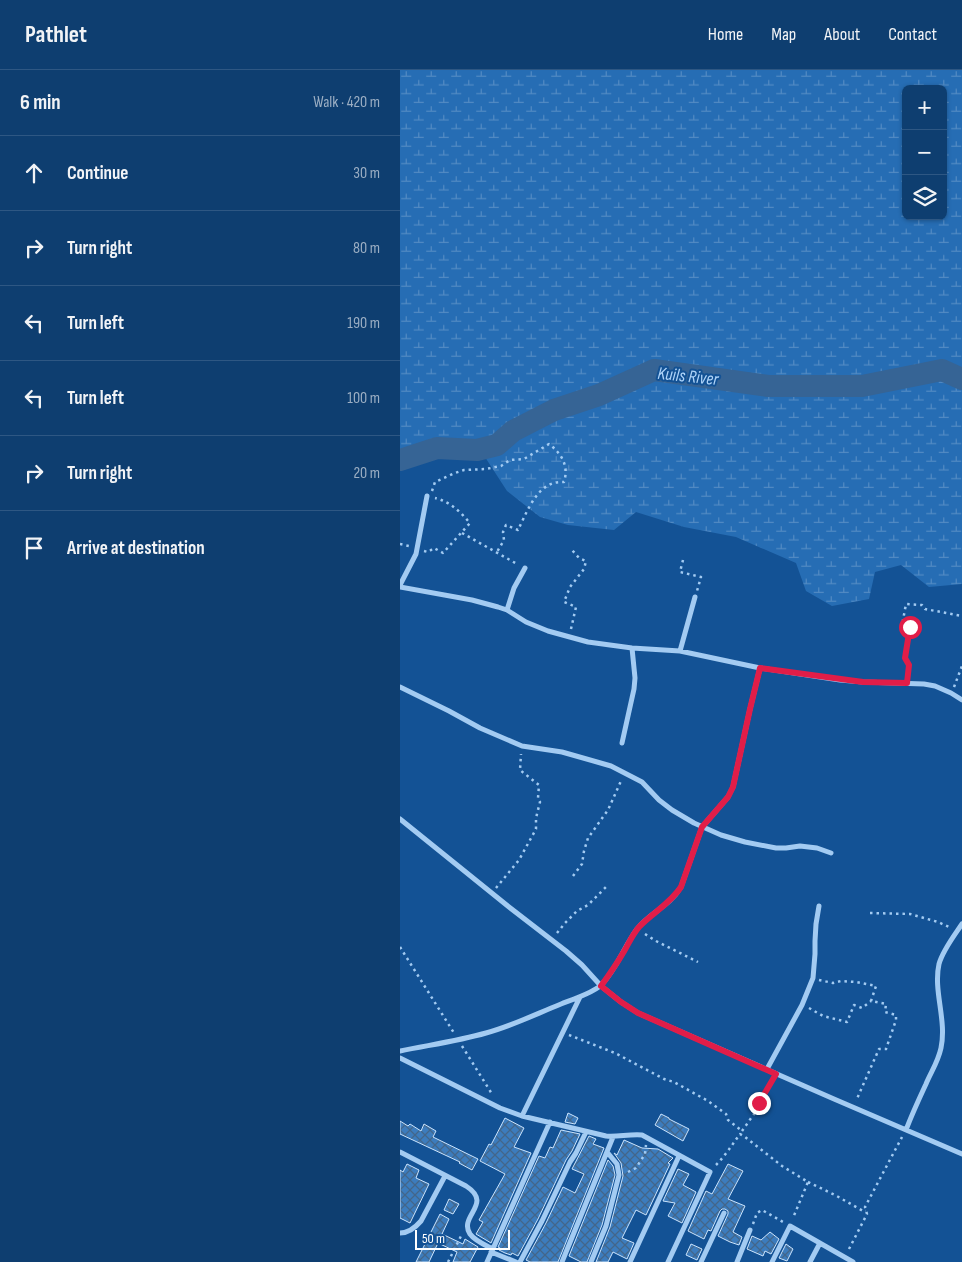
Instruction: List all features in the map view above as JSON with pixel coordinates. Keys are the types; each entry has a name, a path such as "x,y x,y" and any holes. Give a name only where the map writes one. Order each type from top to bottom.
{"street":[{"path":"427,496 416,554 400,586 472,600 507,610 526,622 588,642 632,648 680,651 760,668 863,682 924,684 952,693 962,700"},
{"path":"507,610 514,588 524,568"},
{"path":"680,651 696,597"},
{"path":"622,743 634,689 635,678 632,648"},
{"path":"400,1051 488,1032 601,986 637,929 671,900 681,887 702,827 728,797 733,787 760,668"},
{"path":"400,688 480,728 522,746 562,752 611,766 642,782 672,810 702,827 722,835 776,848 808,846 831,852"},
{"path":"400,819 582,964 601,986 638,1013 962,1154"},
{"path":"767,1069 802,1005 813,978 819,906"},
{"path":"906,1130 926,1082 938,1062 942,1047 943,1030 938,986 939,965 962,924"},
{"path":"522,1116 580,996"},
{"path":"400,1058 500,1108 522,1116 586,1132 613,1137 635,1134 647,1137 710,1172 668,1262"},
{"path":"487,1262 550,1122"},
{"path":"520,1262 586,1132"},
{"path":"562,1262 613,1137"},
{"path":"400,1152 466,1186 475,1194 477,1199 467,1224 468,1230 474,1238 492,1251 516,1262"},
{"path":"591,1262 606,1226 619,1175 617,1164 607,1152"},
{"path":"630,1262 679,1156"},
{"path":"400,1234 410,1231 421,1221 445,1176"},
{"path":"701,1262 724,1213"},
{"path":"772,1262 790,1226 820,1243 843,1260 854,1262"},
{"path":"737,1262 750,1230"},
{"path":"810,1262 820,1243"}],"path":[{"path":"427,496 433,490 435,482 455,473 464,470 486,469 500,466 510,460 524,459 549,444 564,461 566,474 564,482 551,484 542,489 529,508 518,530 506,526 503,532 504,540 497,552"},
{"path":"417,548 428,552 434,548 443,553 470,523 452,505 427,496"},
{"path":"462,533 524,568"},
{"path":"568,637 576,607 564,602 570,587 584,569 586,561 579,558 572,550"},
{"path":"683,560 680,572 701,577 696,597"},
{"path":"907,683 909,665 905,658 910,627 904,620 906,604 922,605 925,610 962,616"},
{"path":"952,693 962,666"},
{"path":"492,894 519,860 536,829 536,818 540,802 538,798 539,785 520,770 522,746"},
{"path":"573,876 582,864 588,838 608,810 625,773"},
{"path":"552,940 577,911 588,905 606,886"},
{"path":"870,913 910,914 958,930"},
{"path":"637,929 656,941 698,962"},
{"path":"400,947 500,1108"},
{"path":"802,1005 823,1016 847,1022 854,1006 862,1008 871,1001 876,986 856,982 841,981 833,983 813,978"},
{"path":"853,1107 879,1049 886,1049 896,1020 896,1015 885,1012 886,1004 871,1001"},
{"path":"562,1033 615,1053 664,1079 674,1082 726,1114 728,1120 741,1133 782,1166 808,1182 866,1211"},
{"path":"710,1172 726,1154 754,1114 776,1074"},
{"path":"843,1260 868,1214 865,1207 874,1187 906,1130"},
{"path":"619,1175 636,1168 645,1154 647,1137"},
{"path":"750,1230 757,1213 762,1210 790,1226 808,1182"},
{"path":"448,1262 467,1224"}],"green space":[{"path":"400,70 962,70 962,584 929,587 901,565 875,572 869,599 832,606 806,591 796,563 736,537 684,527 636,512 614,530 568,525 540,517 507,491 485,457 438,455 400,466"}],"building":[{"path":"568,1113 578,1118 575,1124 565,1122"},
{"path":"661,1114 689,1129 683,1141 655,1125"},
{"path":"505,1118 524,1128 514,1147 531,1153 491,1243 476,1234 483,1222 479,1220 505,1174 480,1161"},
{"path":"400,1121 408,1126 410,1124 421,1131 424,1124 436,1131 433,1137 478,1159 472,1170 460,1162 400,1134"},
{"path":"561,1130 580,1134 518,1256 512,1253 511,1255 505,1253 499,1250 500,1248 498,1247 539,1156 545,1158 550,1147 553,1148"},
{"path":"589,1136 596,1139 593,1144 604,1148 558,1262 530,1262 526,1260 563,1187 575,1193 584,1174 572,1169"},
{"path":"624,1140 642,1148 658,1149 673,1158 668,1163 670,1164 646,1215 636,1210 622,1238 634,1243 627,1259 613,1252 608,1262 596,1262 610,1227 623,1176 621,1163 614,1153 617,1155"},
{"path":"608,1160 613,1166 615,1175 602,1225 587,1262 581,1262 569,1256"},
{"path":"407,1164 419,1170 416,1178 429,1184 410,1223 400,1218 400,1170 403,1172"},
{"path":"728,1164 743,1171 728,1199 745,1206 733,1232 742,1237 739,1245 718,1236 728,1214 728,1211 725,1209 720,1211 711,1231 708,1230 704,1239 688,1231 706,1191 712,1194"},
{"path":"678,1169 689,1174 683,1185 696,1192 682,1223 668,1216 675,1203 663,1201"},
{"path":"449,1199 459,1204 453,1214 444,1210"},
{"path":"440,1214 449,1219 442,1234 463,1244 465,1239 478,1247 470,1262 453,1262 457,1252 438,1243 429,1262 416,1262"},
{"path":"770,1232 779,1239 771,1254 765,1251 763,1256 747,1249 752,1236 761,1240"},
{"path":"691,1244 702,1249 697,1260 686,1255"},
{"path":"786,1244 793,1249 787,1261 779,1258"}],"waterway":[{"name":"Kuils River","path":"400,460 437,448 477,450 497,445 513,431 554,410 599,395 654,370 768,386 862,386 942,370 962,379"}],"route":[{"path":"759,1103 776,1074 638,1013 601,986 637,929 671,900 681,887 702,827 728,797 733,787 760,668 840,680 907,683 909,665 905,658 910,627"}]}
